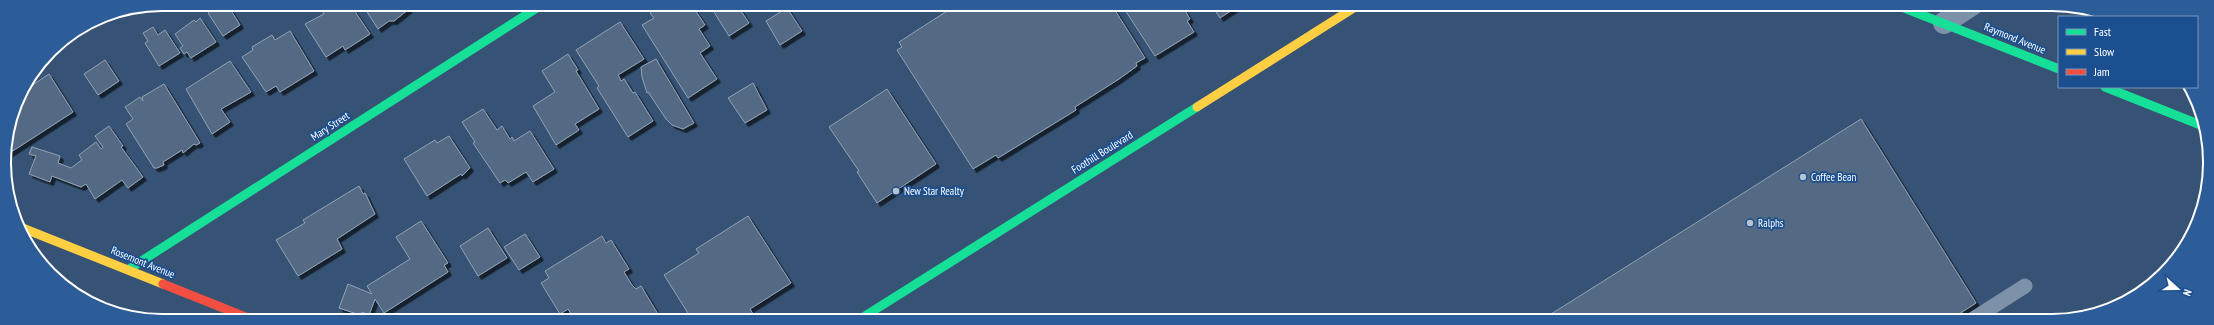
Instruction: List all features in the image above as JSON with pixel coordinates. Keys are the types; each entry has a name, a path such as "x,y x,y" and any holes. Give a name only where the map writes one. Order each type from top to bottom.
{"street":[{"name":"Mary Street","path":"129,269 532,11"},
{"name":"Foothill Boulevard","path":"868,314 1349,11"},
{"name":"Raymond Avenue","path":"1912,11 2058,69"},
{"path":"1944,23 1962,11"},
{"path":"2108,88 2198,124"},
{"name":"Rosemont Avenue","path":"27,230 239,314"}],"lane":[{"path":"1981,314 2025,286"}],"building":[{"path":"211,11 231,11 240,25 223,36 208,13"},
{"path":"322,11 355,11 370,34 345,50 343,46 326,57 305,24 324,14"},
{"path":"366,11 406,11 394,21 389,21 378,29"},
{"path":"653,11 696,11 705,25 699,29 710,46 700,53 717,79 688,98 642,25 654,18 650,13"},
{"path":"713,11 741,11 749,23 729,36"},
{"path":"782,11 789,11 802,31 780,45 766,21"},
{"path":"947,11 1115,11 1145,58 1136,63 1137,66 1119,79 1075,107 1076,110 998,158 996,155 973,169 897,50 902,47 899,42"},
{"path":"1126,11 1185,11 1190,19 1187,21 1194,32 1155,56"},
{"path":"1216,11 1230,11 1220,18"},
{"path":"200,18 216,42 191,58 187,52 184,54 180,48 183,46 175,34 194,20 196,22"},
{"path":"620,22 644,59 618,75 621,81 624,79 633,93 635,92 653,121 628,137 597,88 599,86 576,50"},
{"path":"153,27 158,35 165,30 180,53 159,66 145,43 148,41 143,33"},
{"path":"290,31 314,71 280,92 276,86 266,92 242,57 253,50 252,47 272,35 275,40"},
{"path":"568,54 578,70 576,71 599,109 575,124 579,130 556,145 533,106 555,92 542,71"},
{"path":"656,59 694,123 683,129 672,125 666,119 648,92 647,93 642,77 641,67"},
{"path":"105,60 119,81 98,95 84,74"},
{"path":"230,61 251,92 221,109 230,122 212,134 186,89"},
{"path":"49,74 73,112 11,152 16,123 32,85"},
{"path":"753,83 767,110 745,123 728,98"},
{"path":"164,84 200,143 196,145 194,144 183,153 182,150 163,162 164,165 154,168 126,124 133,119 125,107 140,97 143,101 142,97"},
{"path":"887,89 936,164 877,203 857,172 859,171 829,127"},
{"path":"483,109 497,130 502,126 510,139 512,137 514,141 530,131 554,169 533,182 526,172 508,183 505,180 500,183 473,143 475,142 462,122"},
{"path":"1861,119 1976,303 1959,314 1551,314"},
{"path":"109,126 123,146 121,147 143,177 128,188 122,180 95,199 86,184 81,187 52,176 50,182 29,174 36,156 29,154 32,147 60,156 58,163 71,168 82,160 79,155 96,142 101,149 103,147 95,136"},
{"path":"449,136 470,168 462,176 461,174 427,196 404,159 435,140 437,143"},
{"path":"359,186 363,194 365,193 375,214 337,239 342,249 298,276 276,240 305,223 303,220"},
{"path":"748,216 791,283 750,309 753,314 689,314 664,275 699,253 696,249"},
{"path":"421,221 448,263 444,265 448,272 384,313 375,299 369,314 362,312 361,314 357,314 339,308 348,284 372,294 367,286 410,259 396,237"},
{"path":"488,228 507,258 478,276 460,246"},
{"path":"525,234 540,257 519,270 504,247"},
{"path":"602,236 606,243 611,240 629,269 624,272 632,285 636,289 641,286 658,314 571,314 568,309 560,314 541,283 549,278 545,271"}],"traffic: fast":[{"path":"129,269 532,11"},
{"path":"1912,11 2058,69"},
{"path":"2108,88 2198,124"},
{"path":"868,314 1197,107"}],"traffic: slow":[{"path":"1197,107 1349,11"},
{"path":"27,230 163,284"}],"traffic: jam":[{"path":"163,284 238,314"}],"place":[{"name":"Coffee Bean","path":"1803,177"},
{"name":"New Star Realty","path":"896,191"},
{"name":"Ralphs","path":"1750,223"}]}
